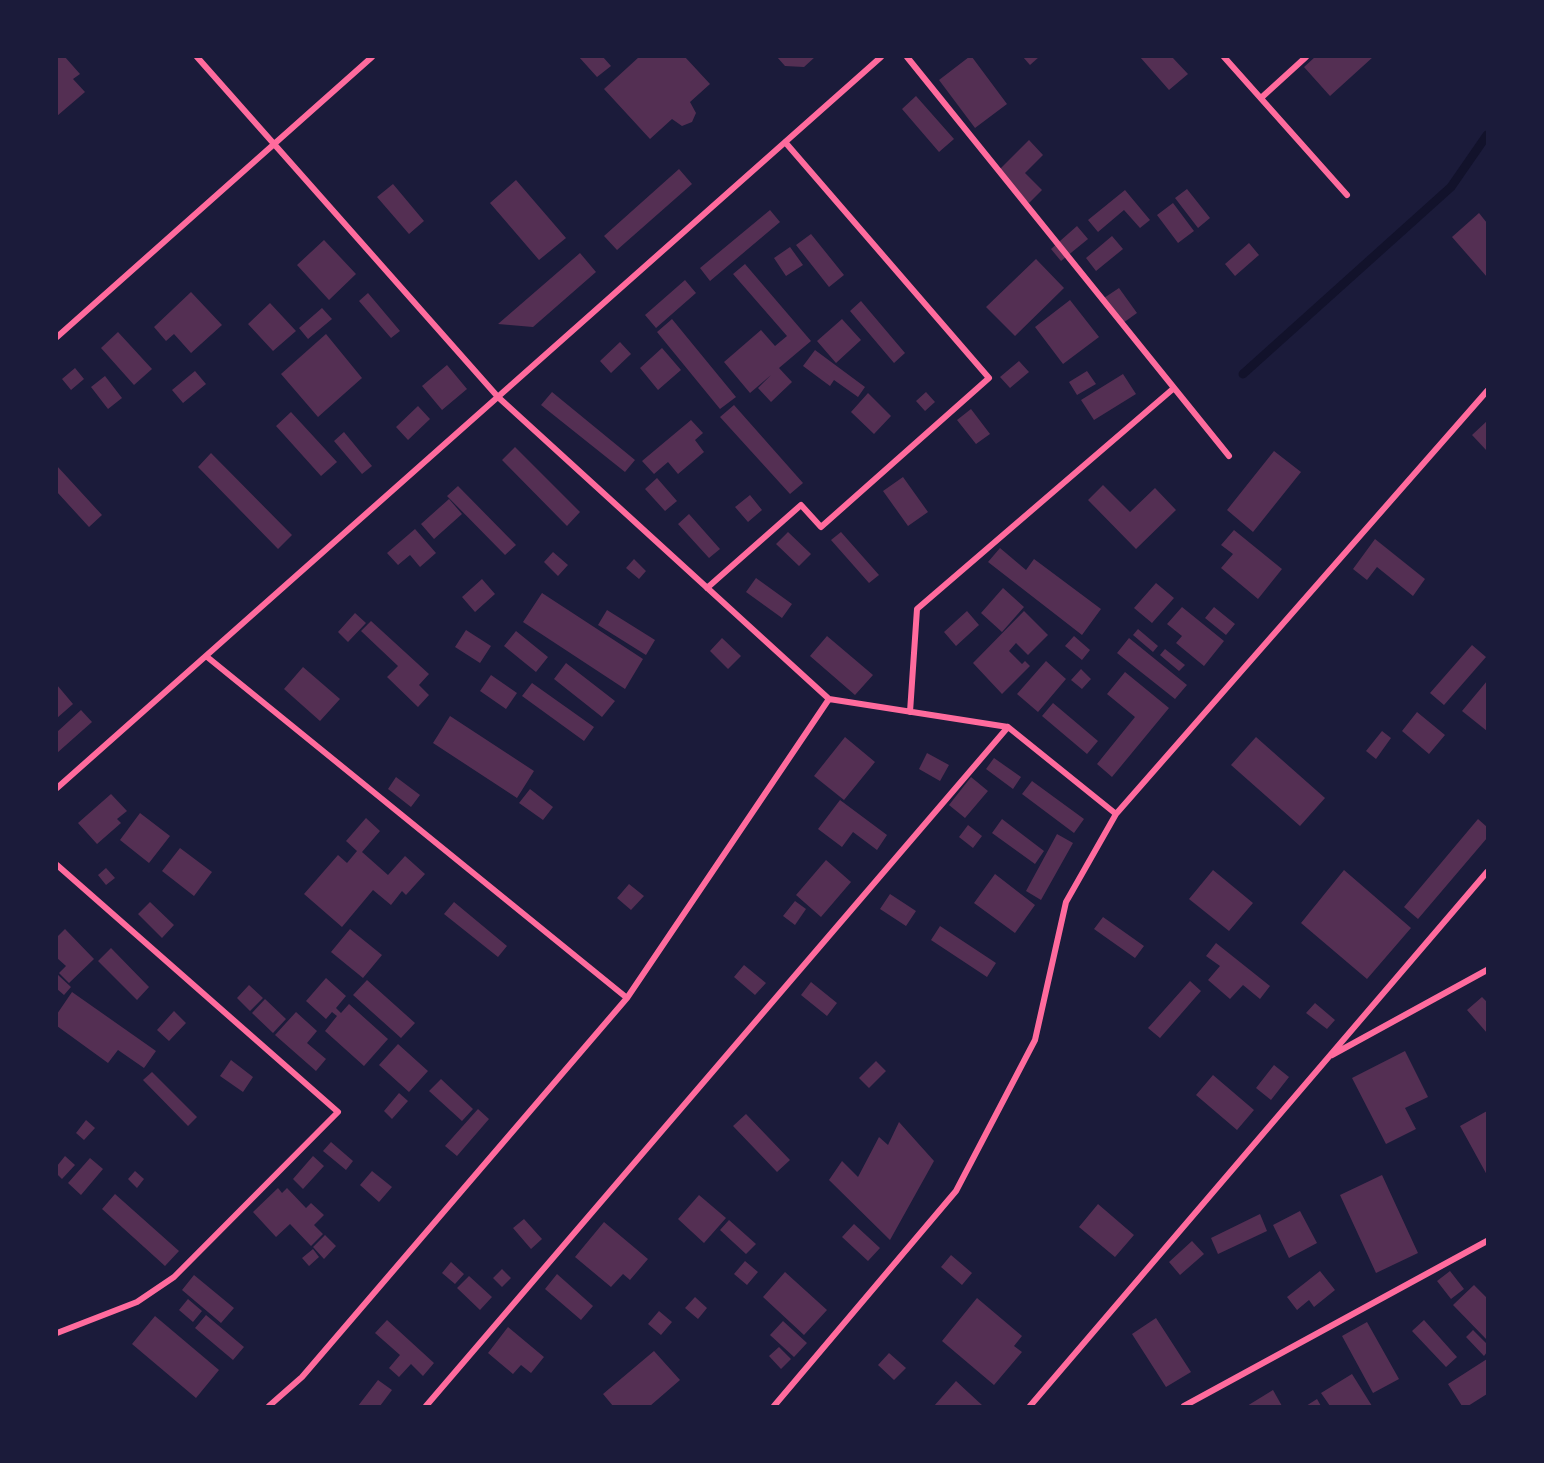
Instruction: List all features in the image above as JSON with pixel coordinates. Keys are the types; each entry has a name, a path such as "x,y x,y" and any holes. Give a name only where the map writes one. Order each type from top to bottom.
{"street":[{"path":"197,57 498,397 830,699 1008,727 1116,814"},
{"path":"57,337 372,57"},
{"path":"57,788 881,57"},
{"path":"907,57 1229,456"},
{"path":"1224,57 1347,195"},
{"path":"1261,98 1306,57"},
{"path":"707,588 801,505 821,527 989,378 785,142"},
{"path":"910,712 917,609 1174,388"},
{"path":"774,1406 956,1191 1035,1040 1065,902 1116,814 1487,391"},
{"path":"206,656 627,999"},
{"path":"269,1406 302,1377 627,999 830,699"},
{"path":"426,1406 1008,727"},
{"path":"57,865 338,1112 174,1277 137,1302 57,1333"},
{"path":"1030,1406 1487,872"},
{"path":"1328,1058 1487,970"},
{"path":"1184,1406 1487,1241"}],"building":[{"path":"57,57 65,57 80,74 73,79 85,92 57,116"},
{"path":"579,57 603,57 611,66 597,77"},
{"path":"639,57 685,57 710,84 690,102 696,113 692,122 682,126 672,119 650,139 604,89"},
{"path":"777,57 815,57 804,67 785,66"},
{"path":"972,57 1007,104 975,128 939,80"},
{"path":"1023,57 1039,57 1030,65"},
{"path":"1140,57 1172,57 1188,74 1169,90"},
{"path":"1315,57 1373,57 1330,96 1304,67"},
{"path":"916,96 954,139 939,152 902,109"},
{"path":"1029,140 1043,155 1025,173 1042,190 1029,203 997,172"},
{"path":"679,169 692,184 617,250 604,236"},
{"path":"516,180 566,238 539,260 490,203"},
{"path":"393,184 424,221 409,234 377,197"},
{"path":"1187,189 1210,218 1198,228 1175,198"},
{"path":"1125,190 1150,220 1140,228 1124,210 1098,232 1088,220"},
{"path":"1173,203 1194,231 1178,243 1157,215"},
{"path":"770,210 780,222 710,281 700,268"},
{"path":"1479,213 1487,223 1487,277 1452,237"},
{"path":"1077,226 1088,239 1061,261 1051,249"},
{"path":"811,234 844,275 829,287 796,245"},
{"path":"1112,236 1123,249 1096,271 1086,258"},
{"path":"324,240 356,274 329,300 297,265"},
{"path":"1249,243 1259,255 1235,276 1225,264"},
{"path":"790,247 803,265 786,276 774,258"},
{"path":"580,253 596,272 533,327 498,324"},
{"path":"1036,259 1064,288 1015,336 986,307"},
{"path":"745,264 811,341 779,368 792,382 771,402 758,388 771,375 750,393 724,362 761,330 775,346 787,336 733,274"},
{"path":"685,280 696,293 656,328 645,315"},
{"path":"1119,288 1137,313 1123,323 1104,298"},
{"path":"191,292 222,325 191,353 174,334 166,341 154,327"},
{"path":"368,293 400,331 391,338 359,301"},
{"path":"1070,300 1099,337 1063,364 1035,327"},
{"path":"861,301 905,353 894,363 850,311"},
{"path":"270,303 296,331 273,351 248,324"},
{"path":"322,308 332,319 308,339 299,328"},
{"path":"672,319 736,397 720,409 657,332"},
{"path":"842,319 861,340 836,363 817,341"},
{"path":"118,332 152,369 134,385 101,348"},
{"path":"326,334 362,378 318,417 281,374"},
{"path":"620,342 631,354 611,373 600,361"},
{"path":"662,348 681,370 658,390 640,368"},
{"path":"815,350 865,387 858,397 834,380 830,386 803,366"},
{"path":"1019,361 1029,372 1010,388 1000,377"},
{"path":"447,365 467,389 442,410 422,386"},
{"path":"75,368 84,379 71,390 62,379"},
{"path":"195,371 206,384 183,403 172,390"},
{"path":"1087,371 1096,384 1077,395 1069,382"},
{"path":"1123,374 1136,394 1094,420 1081,400"},
{"path":"105,376 122,398 108,409 91,387"},
{"path":"552,392 635,460 625,472 541,405"},
{"path":"926,392 935,402 925,411 916,401"},
{"path":"868,393 891,416 874,434 851,412"},
{"path":"734,405 803,483 790,494 720,417"},
{"path":"418,406 430,419 408,440 396,427"},
{"path":"971,409 990,434 976,444 957,420"},
{"path":"291,412 337,462 321,476 276,426"},
{"path":"691,420 703,433 695,440 704,452 678,474 668,462 654,474 642,461"},
{"path":"1487,421 1487,451 1472,435"},
{"path":"344,432 372,466 362,474 334,441"},
{"path":"515,447 580,512 567,526 502,460"},
{"path":"1274,451 1301,472 1253,532 1227,510"},
{"path":"211,453 292,535 278,549 198,467"},
{"path":"57,466 102,515 89,527 57,492"},
{"path":"903,477 928,512 908,526 883,491"},
{"path":"657,478 677,501 665,511 645,489"},
{"path":"1103,485 1130,512 1155,488 1176,510 1136,549 1088,500"},
{"path":"458,486 516,545 505,555 447,496"},
{"path":"750,495 762,510 748,522 735,507"},
{"path":"449,499 462,514 434,539 421,524"},
{"path":"689,514 720,549 709,558 678,524"},
{"path":"415,529 436,553 420,567 410,555 398,565 387,553"},
{"path":"1234,530 1282,569 1258,599 1221,568 1233,554 1221,545"},
{"path":"788,532 811,554 799,566 776,544"},
{"path":"841,532 879,575 869,583 831,540"},
{"path":"1375,539 1425,579 1413,596 1377,567 1367,580 1353,569"},
{"path":"1000,548 1026,570 1034,559 1101,609 1082,635 988,562"},
{"path":"553,552 568,565 558,576 544,562"},
{"path":"634,559 646,571 639,579 626,568"},
{"path":"756,578 792,604 782,618 746,592"},
{"path":"482,579 495,594 475,612 462,597"},
{"path":"1156,583 1174,598 1152,623 1134,608"},
{"path":"1003,588 1024,607 1002,632 981,613"},
{"path":"542,593 643,659 625,689 523,622"},
{"path":"1182,607 1224,641 1204,666 1176,643 1182,636 1167,624"},
{"path":"1214,607 1235,624 1226,635 1205,618"},
{"path":"607,610 655,640 646,655 598,625"},
{"path":"967,611 979,625 956,646 944,632"},
{"path":"1024,611 1048,635 1028,655 1016,643 1009,651 1022,664 1025,661 1030,666 1002,694 973,663"},
{"path":"355,613 366,623 348,642 338,632"},
{"path":"371,621 429,674 419,685 429,695 418,707 387,677 398,666 361,631"},
{"path":"1138,629 1158,646 1153,652 1133,635"},
{"path":"466,630 491,646 480,663 455,647"},
{"path":"516,631 548,657 536,672 504,646"},
{"path":"827,636 873,675 855,695 810,656"},
{"path":"1074,636 1090,650 1082,660 1065,646"},
{"path":"722,638 741,656 728,669 710,651"},
{"path":"1129,638 1187,685 1175,699 1117,653"},
{"path":"1472,645 1486,657 1444,705 1430,693"},
{"path":"1165,649 1185,665 1179,671 1160,655"},
{"path":"1046,661 1066,679 1038,712 1017,694"},
{"path":"566,663 615,701 602,717 554,679"},
{"path":"303,667 340,699 320,721 284,689"},
{"path":"1081,669 1091,679 1082,689 1071,680"},
{"path":"1125,672 1169,708 1112,777 1097,764 1135,717 1107,694"},
{"path":"491,675 517,693 506,709 480,691"},
{"path":"1487,681 1487,731 1462,711"},
{"path":"532,683 594,727 584,741 522,696"},
{"path":"57,685 73,704 57,718"},
{"path":"1053,703 1098,741 1087,754 1042,716"},
{"path":"81,710 92,722 57,753 57,732"},
{"path":"1417,712 1445,735 1429,754 1402,731"},
{"path":"450,716 534,771 517,798 433,743"},
{"path":"1382,731 1391,738 1376,759 1366,751"},
{"path":"845,737 875,762 844,800 814,776"},
{"path":"1256,737 1325,798 1300,826 1231,765"},
{"path":"927,753 949,765 940,781 919,769"},
{"path":"994,758 1021,777 1013,789 986,769"},
{"path":"396,777 420,795 411,807 388,789"},
{"path":"971,777 988,791 965,818 949,805"},
{"path":"1032,781 1084,819 1074,833 1022,794"},
{"path":"530,789 553,807 543,820 519,803"},
{"path":"111,794 127,811 117,819 121,823 97,844 78,823"},
{"path":"840,800 887,835 877,850 853,832 842,847 818,829"},
{"path":"140,813 170,836 149,863 120,840"},
{"path":"366,818 380,831 362,852 388,875 405,856 425,874 406,895 402,891 391,905 373,890 342,927 304,894 338,855 347,863 357,851 346,841"},
{"path":"1002,819 1044,851 1035,864 992,833"},
{"path":"1478,819 1487,827 1487,838 1418,919 1404,907"},
{"path":"968,825 982,836 973,848 959,837"},
{"path":"1057,834 1073,843 1041,900 1026,891"},
{"path":"180,848 212,872 194,896 162,871"},
{"path":"826,860 851,882 821,917 796,895"},
{"path":"106,868 115,878 106,885 98,875"},
{"path":"1213,870 1253,903 1229,931 1189,899"},
{"path":"1344,870 1411,928 1367,979 1301,923"},
{"path":"995,874 1035,905 1015,933 974,903"},
{"path":"629,884 644,896 631,910 617,898"},
{"path":"890,894 916,911 906,926 880,909"},
{"path":"795,901 806,909 795,925 783,916"},
{"path":"150,902 174,925 162,938 138,914"},
{"path":"454,902 507,946 498,957 444,914"},
{"path":"1103,917 1144,946 1135,958 1094,929"},
{"path":"940,926 996,963 987,977 931,940"},
{"path":"65,929 94,959 69,983 59,973 66,966 57,958 57,937"},
{"path":"350,929 382,955 363,978 331,952"},
{"path":"1216,943 1270,986 1260,999 1243,985 1230,999 1208,980 1220,966 1206,956"},
{"path":"111,948 149,987 137,1000 98,961"},
{"path":"744,965 766,983 755,995 734,977"},
{"path":"57,974 71,987 64,995 57,989"},
{"path":"326,978 346,996 336,1008 341,1013 349,1004 388,1039 364,1066 325,1031 337,1016 332,1012 326,1019 306,1001"},
{"path":"367,980 415,1023 401,1038 353,995"},
{"path":"1190,981 1201,991 1160,1038 1148,1028"},
{"path":"811,982 837,1003 827,1016 801,995"},
{"path":"249,985 263,998 250,1011 237,998"},
{"path":"72,992 156,1051 144,1068 118,1050 108,1063 57,1026 57,1014"},
{"path":"1482,997 1487,1002 1487,1033 1467,1010"},
{"path":"265,999 286,1019 273,1033 252,1013"},
{"path":"1315,1003 1335,1020 1327,1029 1306,1013"},
{"path":"174,1011 186,1023 169,1041 157,1030"},
{"path":"296,1012 317,1031 307,1043 326,1059 316,1071 275,1035"},
{"path":"398,1044 428,1071 409,1092 379,1065"},
{"path":"1405,1051 1428,1097 1405,1108 1416,1129 1386,1144 1352,1078"},
{"path":"231,1060 253,1077 243,1092 220,1076"},
{"path":"876,1061 886,1071 869,1088 859,1078"},
{"path":"1274,1065 1289,1077 1271,1100 1256,1088"},
{"path":"152,1072 197,1117 188,1126 143,1080"},
{"path":"1213,1075 1254,1110 1237,1130 1196,1095"},
{"path":"441,1079 473,1109 462,1121 429,1091"},
{"path":"399,1093 408,1101 392,1119 384,1111"},
{"path":"478,1109 489,1119 457,1156 445,1146"},
{"path":"1487,1111 1487,1175 1460,1126"},
{"path":"746,1114 790,1160 777,1172 733,1126"},
{"path":"86,1120 95,1128 84,1140 76,1133"},
{"path":"899,1122 934,1161 890,1240 829,1180 842,1161 858,1177 879,1137 888,1145"},
{"path":"331,1142 353,1161 346,1170 323,1151"},
{"path":"65,1156 75,1165 62,1179 57,1174 57,1166"},
{"path":"313,1156 324,1166 303,1189 293,1179"},
{"path":"90,1158 103,1169 81,1195 68,1183"},
{"path":"135,1171 144,1179 137,1188 128,1179"},
{"path":"372,1171 392,1187 379,1202 360,1185"},
{"path":"1382,1175 1418,1253 1376,1273 1340,1195"},
{"path":"278,1188 282,1193 287,1188 306,1208 311,1203 324,1215 314,1225 323,1234 311,1246 290,1224 276,1237 253,1212"},
{"path":"115,1194 179,1251 165,1266 102,1209"},
{"path":"699,1195 726,1218 704,1243 678,1219"},
{"path":"1098,1204 1134,1235 1115,1257 1079,1227"},
{"path":"1300,1211 1317,1243 1289,1258 1273,1225"},
{"path":"1260,1214 1267,1231 1218,1254 1211,1238"},
{"path":"524,1219 542,1239 531,1249 513,1228"},
{"path":"729,1220 756,1244 746,1254 720,1230"},
{"path":"604,1222 648,1259 630,1280 623,1274 611,1287 575,1257"},
{"path":"854,1224 880,1248 868,1261 842,1237"},
{"path":"325,1235 336,1246 324,1259 313,1247"},
{"path":"1192,1241 1204,1254 1180,1275 1169,1262"},
{"path":"313,1249 319,1257 309,1266 302,1258"},
{"path":"951,1255 972,1273 962,1285 941,1267"},
{"path":"745,1261 758,1272 747,1285 734,1274"},
{"path":"451,1262 464,1274 455,1284 442,1273"},
{"path":"502,1269 511,1278 502,1287 493,1278"},
{"path":"1320,1271 1335,1290 1314,1307 1309,1300 1297,1310 1287,1297"},
{"path":"1450,1271 1464,1289 1451,1299 1437,1281"},
{"path":"785,1272 827,1310 804,1335 763,1297"},
{"path":"557,1274 593,1306 581,1320 545,1289"},
{"path":"194,1275 234,1308 221,1323 182,1290"},
{"path":"469,1276 492,1297 480,1310 457,1288"},
{"path":"1474,1285 1487,1298 1487,1340 1453,1305"},
{"path":"695,1297 707,1308 698,1319 685,1308"},
{"path":"977,1298 1022,1336 1014,1346 1022,1352 994,1385 942,1341"},
{"path":"188,1299 202,1311 193,1322 179,1310"},
{"path":"659,1311 672,1322 661,1335 648,1324"},
{"path":"206,1315 244,1347 233,1360 195,1328"},
{"path":"155,1316 219,1370 196,1398 132,1344"},
{"path":"1156,1318 1191,1372 1166,1387 1132,1334"},
{"path":"387,1320 434,1363 423,1376 411,1364 399,1377 389,1368 400,1355 375,1333"},
{"path":"1424,1320 1457,1357 1446,1367 1412,1331"},
{"path":"783,1321 807,1343 794,1357 770,1335"},
{"path":"1367,1322 1399,1379 1373,1393 1342,1336"},
{"path":"508,1327 544,1357 531,1373 521,1365 513,1374 488,1353"},
{"path":"1473,1330 1487,1344 1487,1352 1484,1356 1466,1337"},
{"path":"779,1347 791,1359 781,1369 769,1356"},
{"path":"654,1351 680,1380 650,1406 613,1406 603,1394"},
{"path":"889,1353 906,1368 894,1380 878,1365"},
{"path":"1487,1359 1487,1394 1468,1406 1462,1406 1448,1384"},
{"path":"1352,1374 1372,1406 1330,1406 1321,1393"},
{"path":"378,1380 392,1390 380,1406 358,1406"},
{"path":"956,1381 983,1406 934,1406"},
{"path":"1273,1390 1282,1406 1247,1406"},
{"path":"1317,1399 1321,1406 1306,1406"}],"waterway":[{"path":"1243,374 1451,187 1487,135"}]}
